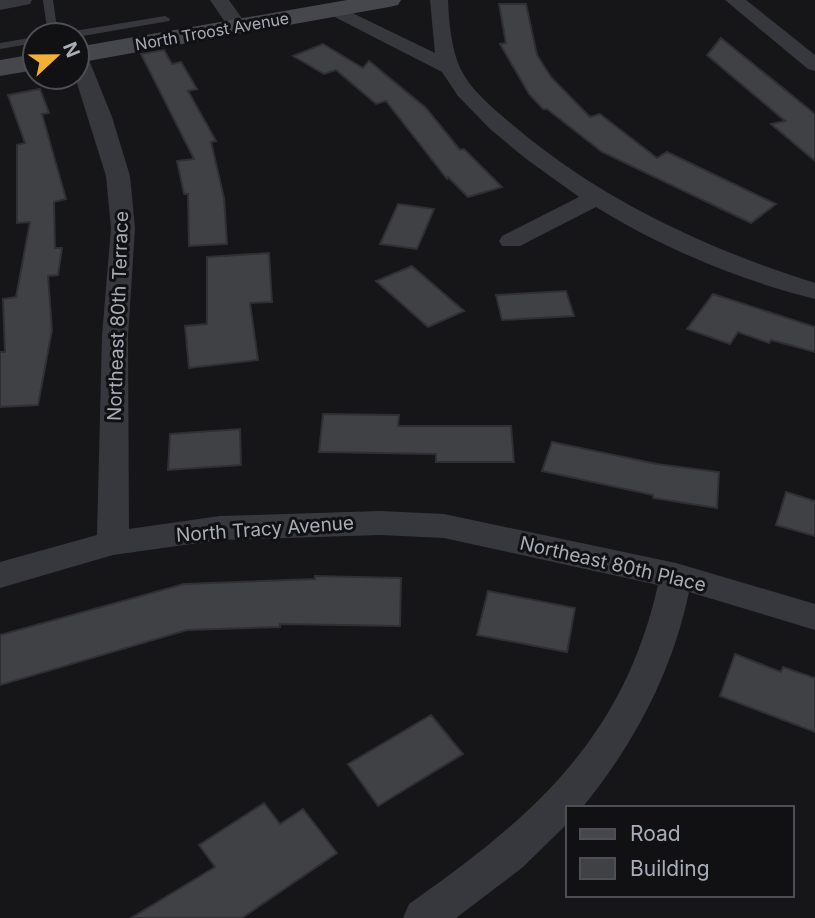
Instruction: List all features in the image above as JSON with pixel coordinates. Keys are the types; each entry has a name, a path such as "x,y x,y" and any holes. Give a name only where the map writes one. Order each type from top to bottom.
{"street":[{"path":"0,4 23,0"},
{"path":"219,0 238,27"},
{"name":"North Troost Avenue","path":"91,53 389,0"},
{"path":"439,0 441,40 450,68 480,107 521,145 596,198 712,255 815,291"},
{"path":"734,0 815,65"},
{"path":"331,10 450,68"},
{"path":"0,68 21,64"},
{"name":"Northeast 80th Terrace","path":"91,91 118,176 123,228 115,336 113,544"},
{"path":"511,241 596,198"},
{"name":"North Tracy Avenue","path":"0,575 113,544 220,528 316,523 409,524"},
{"name":"Northeast 80th Place","path":"409,524 444,526 676,576 815,617"},
{"path":"423,918 521,844 569,795 608,745 638,694 659,643 676,576"}],"lane":[{"path":"48,0 51,21"},
{"path":"91,31 164,19"},
{"path":"0,46 21,42"}],"building":[{"path":"499,4 526,4 537,55 551,77 590,117 600,114 657,158 667,152 776,204 751,223 602,152 547,109 543,109 529,94 500,44 506,43"},
{"path":"721,38 815,114 815,161 771,124 785,121 707,55"},
{"path":"323,44 363,68 369,61 426,108 460,150 464,149 502,187 468,197 448,177 447,179 386,101 376,104 336,70 324,74 293,56"},
{"path":"164,50 172,64 181,62 197,89 188,91 216,141 211,142 224,198 227,244 189,246 188,194 184,194 177,161 194,159 141,54"},
{"path":"41,91 49,113 42,114 66,199 54,202 55,248 62,248 58,275 48,276 52,330 38,405 0,407 0,352 5,352 3,299 16,297 30,222 17,223 17,145 25,143 8,95"},
{"path":"398,204 434,209 417,249 380,244"},
{"path":"269,253 272,302 250,303 258,360 189,368 185,326 207,324 207,257"},
{"path":"412,266 464,311 428,327 376,281"},
{"path":"566,291 574,316 502,320 496,295"},
{"path":"713,294 815,327 815,352 771,340 769,343 738,332 730,344 687,329"},
{"path":"323,414 399,415 398,426 511,426 514,462 436,462 436,454 319,452"},
{"path":"240,429 241,465 168,470 170,434"},
{"path":"552,442 657,464 719,472 717,508 653,498 653,495 542,471"},
{"path":"786,492 815,501 815,536 776,525"},
{"path":"315,576 401,578 400,626 280,624 280,627 187,630 0,685 0,635 184,584 315,579"},
{"path":"488,591 575,608 567,652 477,635"},
{"path":"735,654 781,672 783,667 815,678 815,732 720,696"},
{"path":"431,715 463,754 378,806 348,764"},
{"path":"264,803 280,824 303,809 337,853 242,918 131,918 215,867 199,845"}]}
